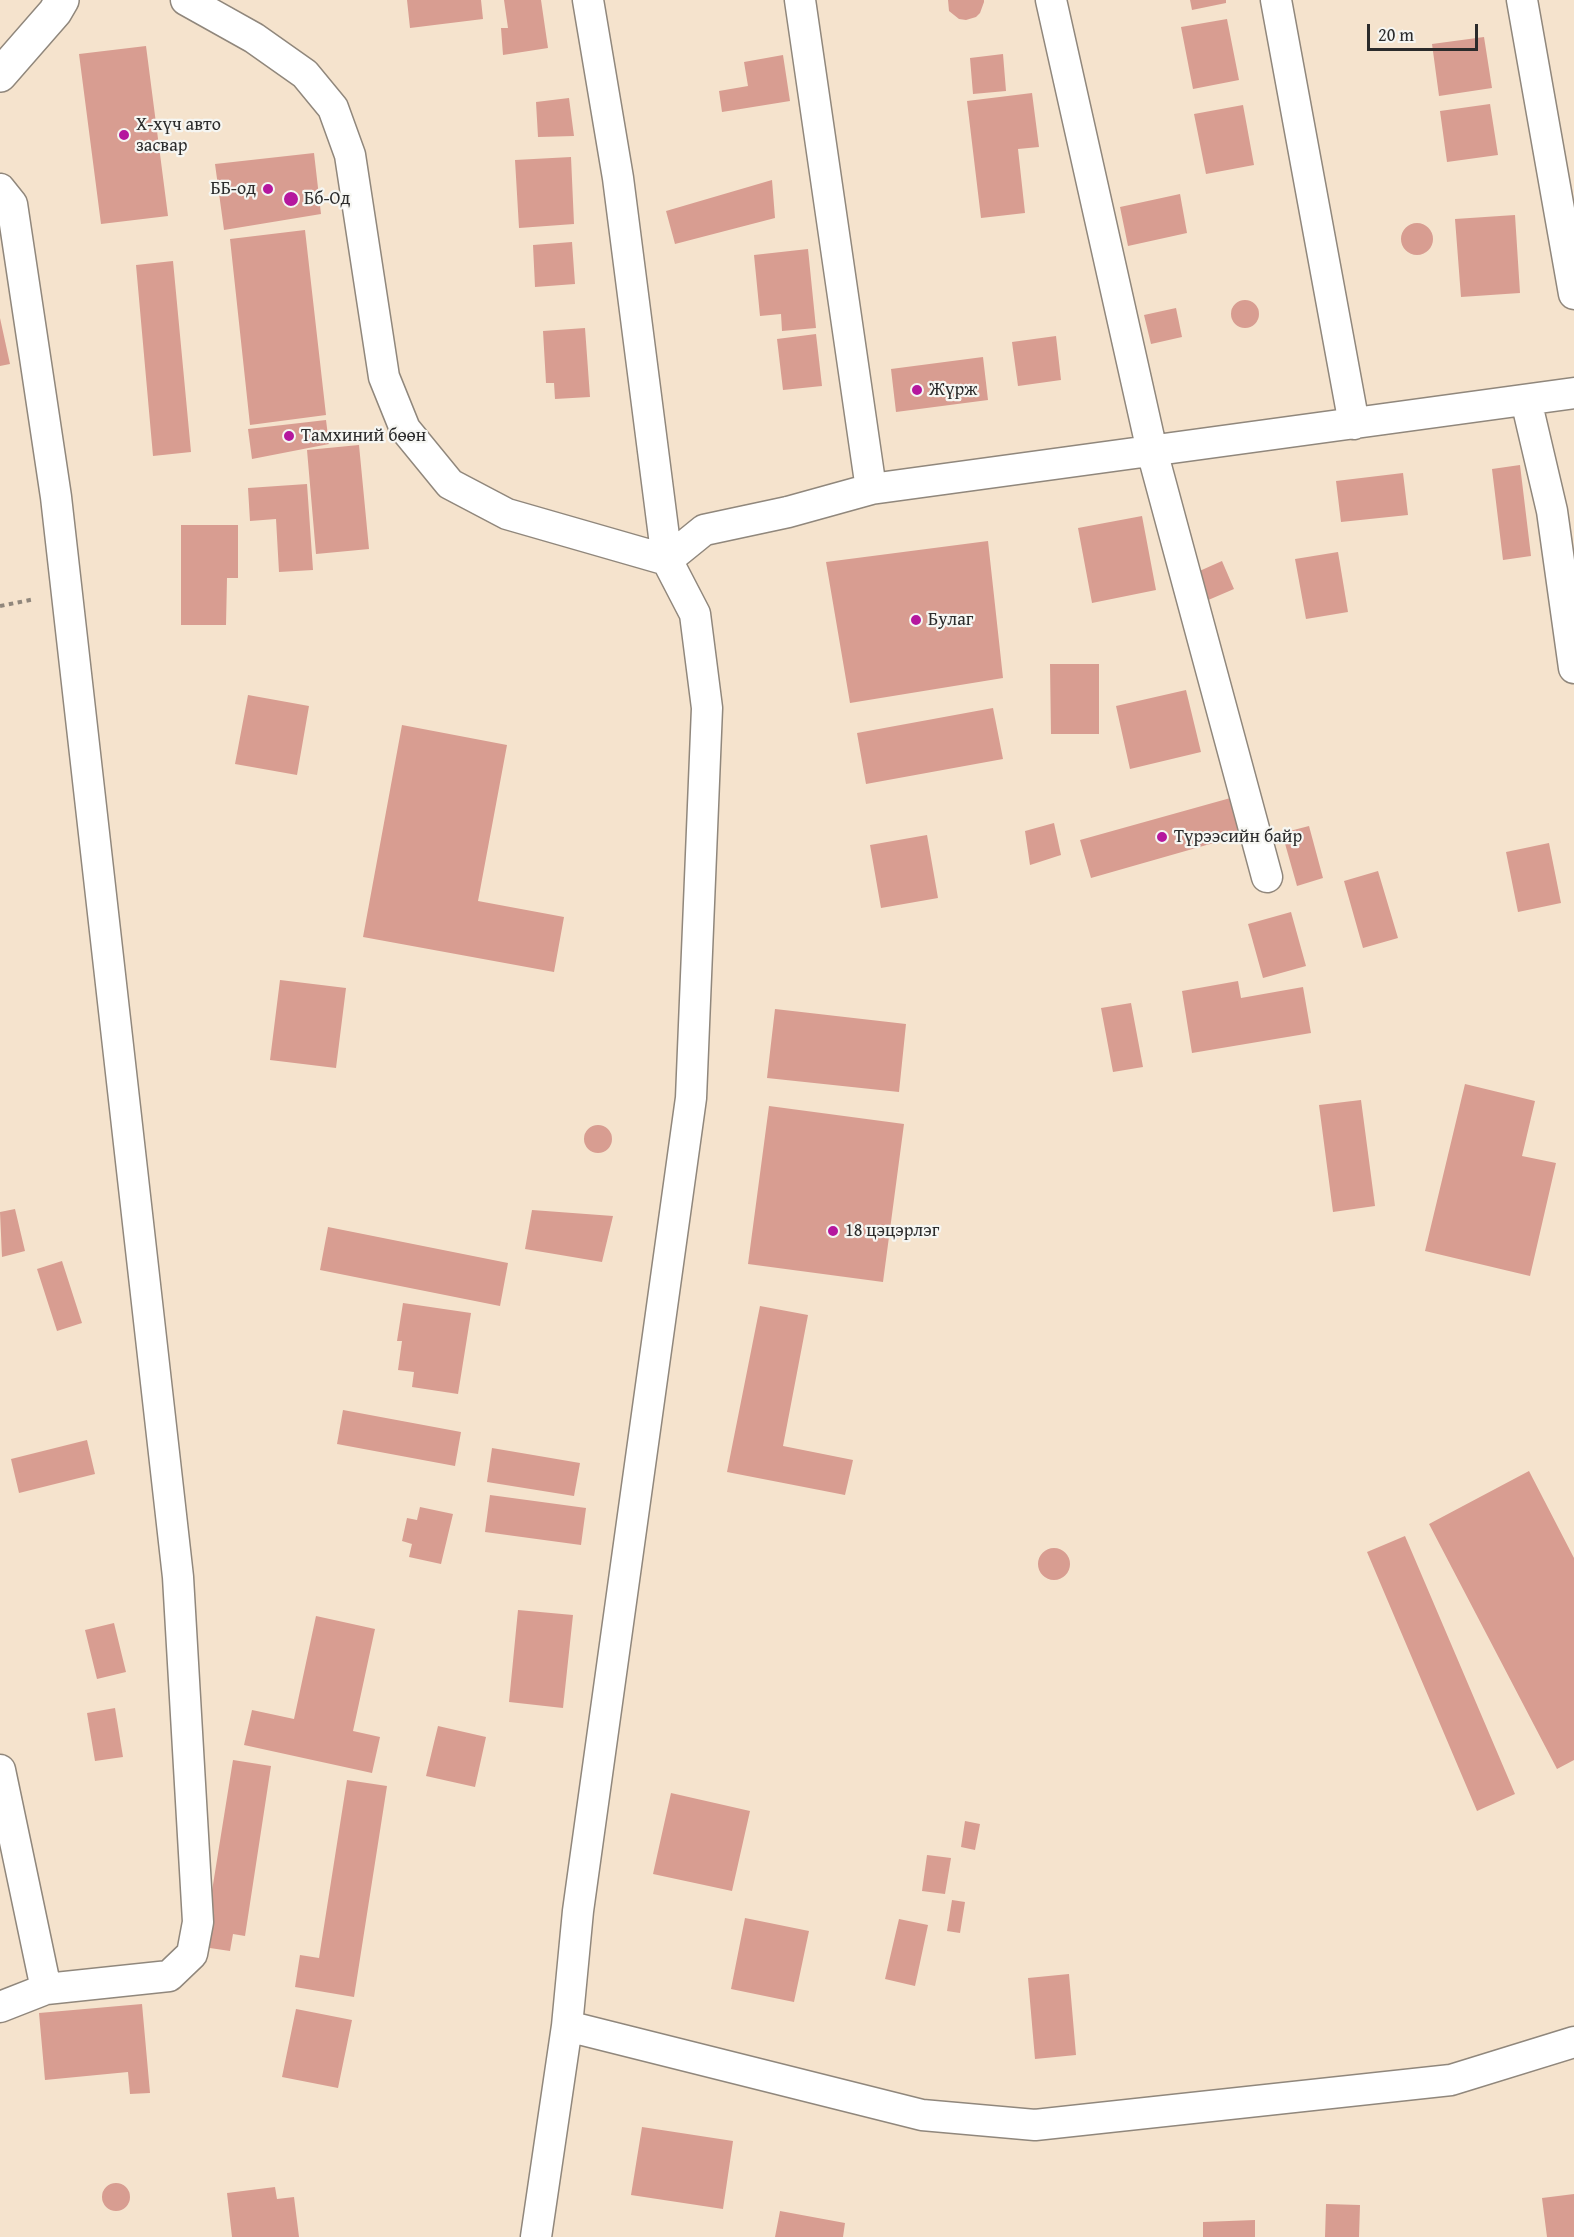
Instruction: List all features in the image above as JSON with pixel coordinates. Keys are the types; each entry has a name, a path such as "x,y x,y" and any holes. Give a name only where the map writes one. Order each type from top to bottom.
{"main road":[{"path":"0,75 62,0"}],"street":[{"path":"186,0 254,38 305,74 333,108 350,155 384,377 405,429 450,484 507,514 667,560"},
{"path":"536,2237 567,2026 579,1899 691,1098 707,708 695,614 667,560 618,178 588,0"},
{"path":"800,0 871,489"},
{"path":"1051,0 1152,451 1267,877"},
{"path":"1276,0 1354,424"},
{"path":"1522,0 1574,294"},
{"path":"0,189 12,204 56,497 178,1577 198,1922 192,1954 169,1976 46,1989 0,2007"},
{"path":"667,560 704,530 788,512 871,489 1574,393"},
{"path":"1526,400 1552,511 1574,668"},
{"path":"0,1770 46,1989"},
{"path":"567,2026 922,2115 1035,2125 1451,2080 1574,2042"}],"path":[{"path":"0,606 42,597"}],"building":[{"path":"407,0 481,0 483,19 410,28"},
{"path":"504,0 541,0 548,48 503,55 501,28 508,28"},
{"path":"948,0 984,0 984,2 976,17 966,20 959,19 949,11"},
{"path":"1190,0 1226,0 1226,3 1192,10"},
{"path":"1227,19 1239,80 1193,89 1181,27"},
{"path":"1484,37 1492,88 1439,96 1432,44"},
{"name":"Х-хүч авто засвар","path":"146,46 168,216 101,224 79,54"},
{"path":"1003,54 1006,91 973,94 970,58"},
{"path":"783,55 790,101 722,112 719,91 748,86 744,62"},
{"path":"1032,93 1039,147 1018,149 1025,213 981,218 967,101"},
{"path":"569,98 574,136 538,137 536,102"},
{"path":"1490,104 1498,155 1447,162 1440,111"},
{"path":"1243,105 1254,165 1206,174 1194,114"},
{"name":"ББ-од","path":"314,153 321,214 224,230 215,164"},
{"path":"571,157 574,224 519,228 515,160"},
{"path":"772,180 775,218 675,244 666,211"},
{"path":"1180,194 1187,233 1128,246 1120,207"},
{"path":"1515,215 1520,293 1461,297 1455,219"},
{"path":"1417,223 1429,227 1433,239 1429,251 1417,255 1405,251 1401,239 1405,227"},
{"path":"305,230 326,415 250,425 230,239"},
{"path":"572,242 575,284 535,287 533,245"},
{"path":"808,249 816,328 782,331 781,314 760,316 754,255"},
{"path":"173,261 191,452 153,456 136,265"},
{"path":"1245,300 1255,304 1259,314 1255,324 1245,328 1235,324 1231,314 1235,304"},
{"path":"1176,308 1182,337 1151,344 1144,315"},
{"path":"0,318 10,364 0,366"},
{"path":"585,328 590,397 555,399 554,383 546,383 543,331"},
{"path":"816,334 822,386 783,390 777,339"},
{"path":"1056,336 1061,380 1018,386 1012,342"},
{"path":"983,357 988,400 896,412 891,369"},
{"name":"Тамхиний бөөн","path":"326,420 329,444 252,459 248,429"},
{"path":"359,445 369,549 316,554 307,450"},
{"path":"1520,465 1531,556 1503,560 1492,469"},
{"path":"1403,473 1408,515 1341,522 1336,481"},
{"path":"307,484 313,570 279,572 276,519 250,521 248,488"},
{"path":"1142,516 1156,590 1092,603 1078,528"},
{"path":"181,525 238,525 238,578 227,578 226,625 181,625"},
{"name":"Булаг","path":"988,541 1003,678 850,703 826,562"},
{"path":"1338,552 1348,612 1306,619 1295,559"},
{"path":"1222,561 1234,589 1206,601 1195,573"},
{"path":"1050,664 1099,664 1099,734 1051,734"},
{"path":"1186,690 1201,752 1130,769 1116,706"},
{"path":"248,695 309,706 297,775 235,764"},
{"path":"993,708 1003,759 866,784 857,733"},
{"path":"402,725 507,745 478,901 564,917 554,972 363,937"},
{"name":"Түрээсийн байр","path":"1234,797 1245,834 1091,878 1080,840"},
{"path":"1054,823 1061,855 1030,865 1025,831"},
{"path":"1309,826 1323,878 1297,886 1282,833"},
{"path":"927,835 938,898 881,908 870,845"},
{"path":"1549,843 1561,903 1518,912 1506,852"},
{"path":"1378,871 1398,938 1363,948 1344,881"},
{"path":"1291,912 1306,966 1263,978 1248,924"},
{"path":"280,980 346,988 336,1068 270,1060"},
{"path":"1238,981 1241,998 1303,987 1311,1033 1192,1053 1182,991"},
{"path":"1131,1003 1143,1067 1113,1072 1101,1008"},
{"path":"775,1009 906,1024 899,1092 767,1078"},
{"path":"1465,1084 1535,1101 1522,1156 1556,1163 1530,1276 1425,1251"},
{"path":"1361,1100 1375,1206 1333,1212 1319,1105"},
{"path":"769,1106 904,1124 883,1282 748,1264"},
{"path":"598,1125 608,1129 612,1139 608,1149 598,1153 588,1149 584,1139 588,1129"},
{"path":"15,1209 25,1251 2,1257 0,1212"},
{"path":"532,1210 613,1216 602,1262 525,1249"},
{"path":"328,1227 508,1263 500,1306 320,1270"},
{"path":"62,1261 82,1323 57,1331 37,1269"},
{"path":"403,1303 471,1313 458,1394 412,1387 414,1372 398,1370 402,1341 397,1341"},
{"path":"760,1306 808,1315 783,1446 853,1460 845,1495 727,1472"},
{"path":"343,1410 461,1432 455,1466 337,1444"},
{"path":"87,1440 95,1474 19,1493 11,1459"},
{"path":"492,1448 580,1463 574,1496 487,1482"},
{"path":"1529,1471 1574,1558 1574,1760 1557,1769 1429,1524"},
{"path":"490,1495 586,1508 581,1545 485,1532"},
{"path":"420,1507 453,1514 441,1564 409,1557 412,1544 402,1541 407,1518 417,1520"},
{"path":"1405,1536 1515,1794 1477,1811 1367,1552"},
{"path":"1054,1548 1065,1553 1070,1564 1065,1575 1054,1580 1043,1575 1038,1564 1043,1553"},
{"path":"518,1610 573,1615 563,1708 509,1702"},
{"path":"316,1616 375,1629 353,1731 380,1737 372,1773 244,1745 252,1710 294,1719"},
{"path":"114,1623 126,1672 97,1679 85,1630"},
{"path":"115,1708 123,1757 95,1761 87,1713"},
{"path":"438,1726 486,1737 475,1787 426,1776"},
{"path":"233,1760 271,1766 245,1936 233,1934 230,1951 203,1947"},
{"path":"347,1780 387,1786 354,1997 295,1987 300,1955 319,1958"},
{"path":"671,1793 750,1811 732,1891 653,1874"},
{"path":"965,1821 980,1824 975,1850 961,1847"},
{"path":"927,1855 951,1858 945,1894 922,1891"},
{"path":"952,1900 965,1902 960,1933 947,1931"},
{"path":"745,1918 809,1931 794,2002 731,1989"},
{"path":"899,1919 928,1925 915,1986 885,1979"},
{"path":"1069,1974 1076,2055 1035,2059 1028,1978"},
{"path":"142,2004 150,2093 130,2094 128,2072 45,2080 39,2013"},
{"path":"296,2009 352,2020 338,2088 282,2077"},
{"path":"642,2127 733,2141 723,2209 631,2195"},
{"path":"116,2183 126,2187 130,2197 126,2207 116,2211 106,2207 102,2197 106,2187"},
{"path":"275,2187 277,2199 294,2197 299,2237 232,2237 227,2193"},
{"path":"1574,2194 1574,2237 1547,2237 1542,2198"},
{"path":"1326,2204 1360,2205 1359,2237 1325,2237"},
{"path":"780,2211 845,2223 843,2237 775,2237"},
{"path":"1255,2220 1255,2237 1203,2237 1203,2222"}],"place":[{"name":"Х-хүч авто засвар","path":"124,135"},
{"name":"ББ-од","path":"268,189"},
{"name":"Бб-Од","path":"291,199"},
{"name":"Жүрж","path":"917,390"},
{"name":"Тамхиний бөөн","path":"289,436"},
{"name":"Булаг","path":"916,620"},
{"name":"Түрээсийн байр","path":"1162,837"},
{"name":"18 цэцэрлэг","path":"833,1231"}]}
